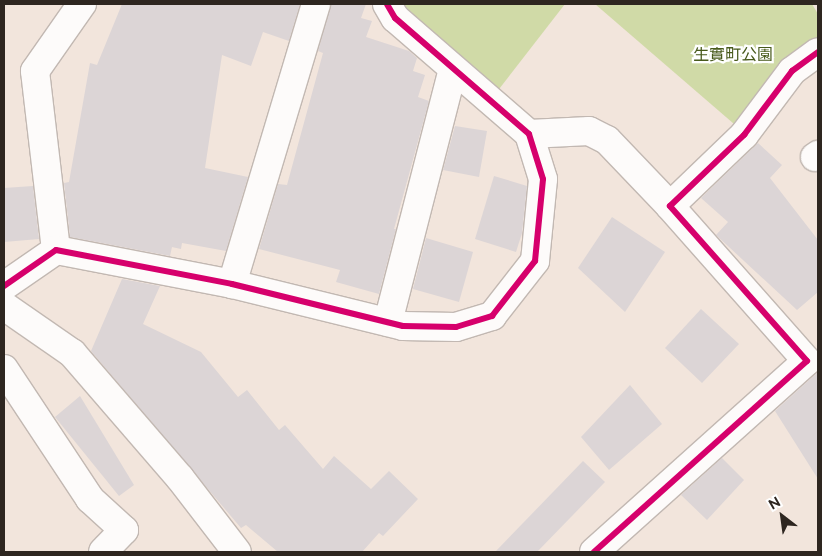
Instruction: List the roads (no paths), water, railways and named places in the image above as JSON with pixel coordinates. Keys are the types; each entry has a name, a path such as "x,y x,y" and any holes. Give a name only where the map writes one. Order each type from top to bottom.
{"street":[{"path":"56,250 35,71 82,4"},
{"path":"232,284 316,4"},
{"path":"4,286 56,250 232,284 403,326 456,328 492,316 535,261 543,179 529,134 395,18 387,4"},
{"path":"670,206 744,135 792,71 818,52"},
{"path":"388,322 452,69"},
{"path":"529,134 589,131 607,140 812,357 594,552"},
{"path":"4,306 72,353 180,478 237,552"},
{"path":"4,369 90,499 124,530 102,552"}],"park label":[{"name":"生實町公園","path":"733,55"}]}
